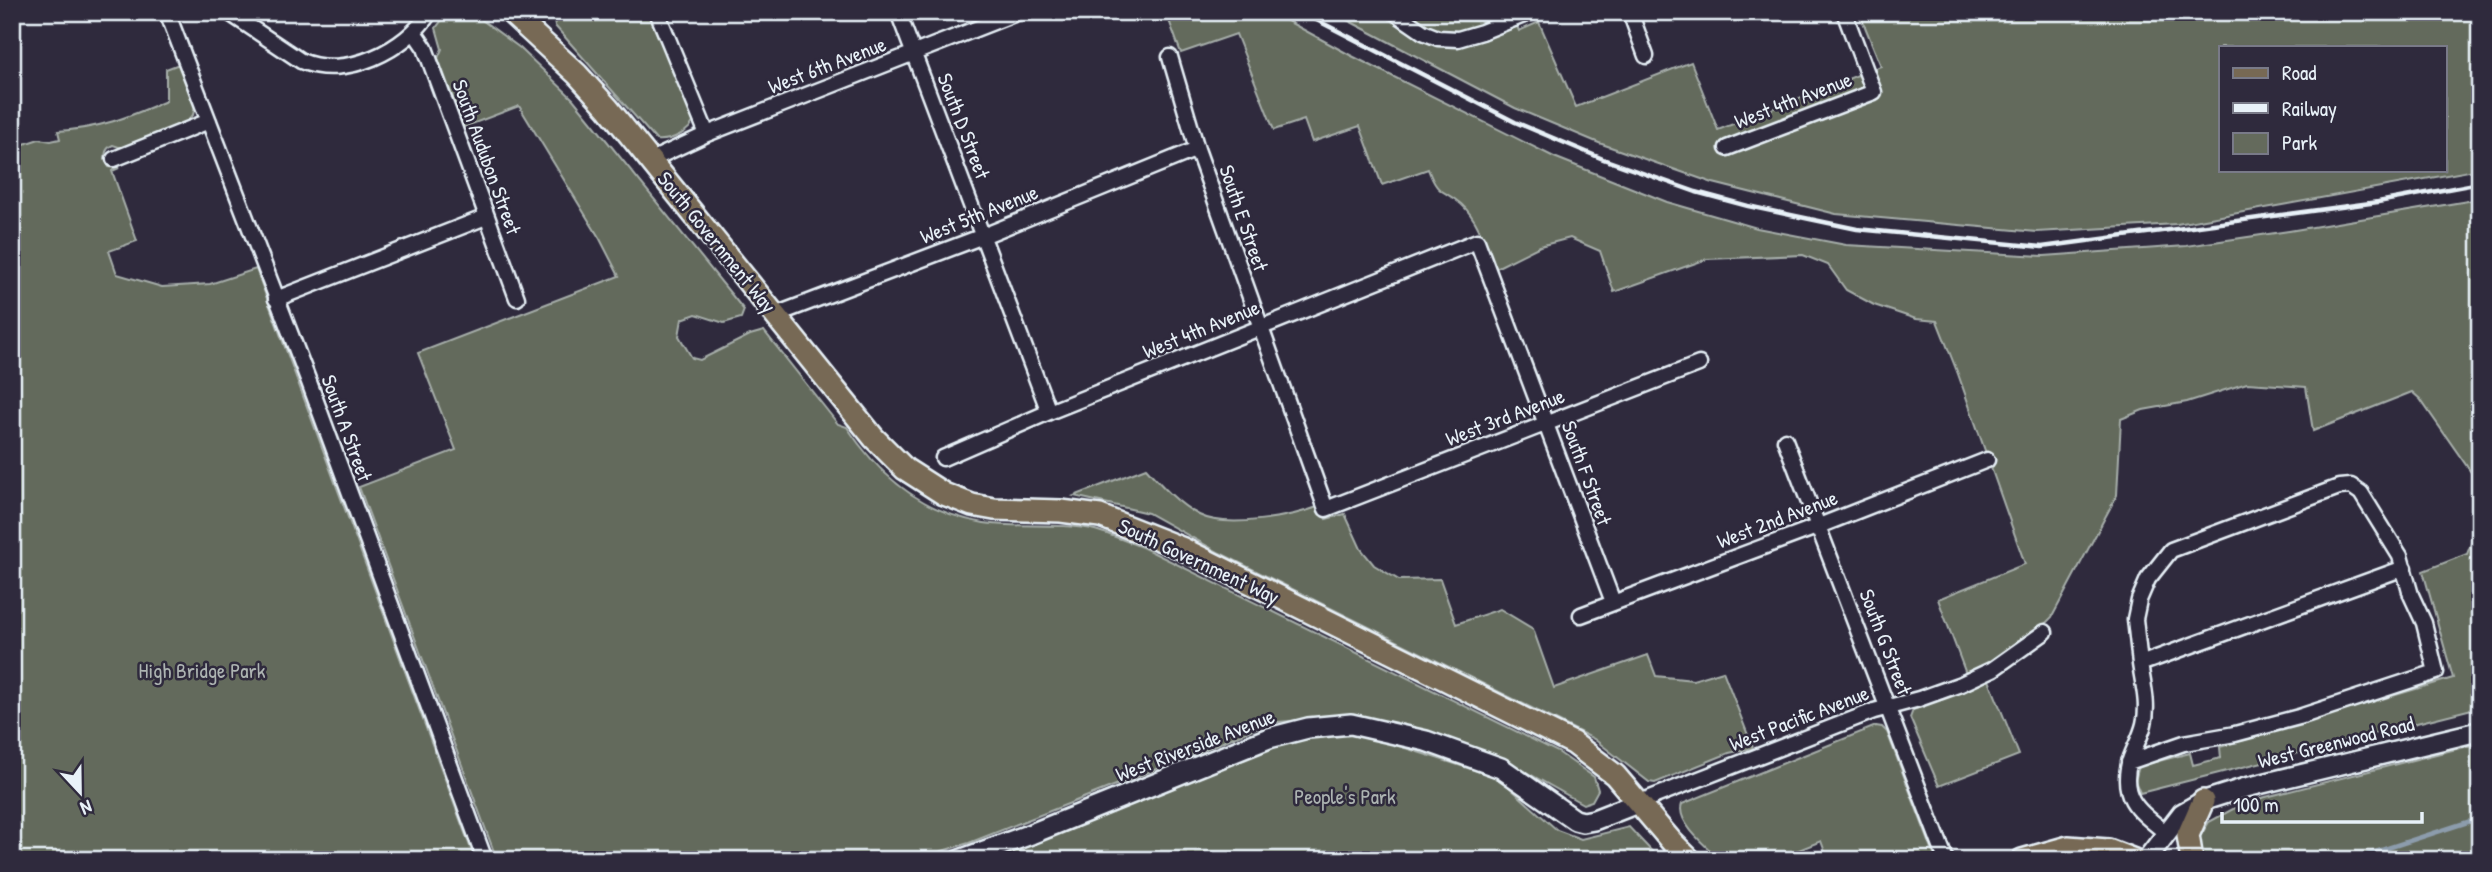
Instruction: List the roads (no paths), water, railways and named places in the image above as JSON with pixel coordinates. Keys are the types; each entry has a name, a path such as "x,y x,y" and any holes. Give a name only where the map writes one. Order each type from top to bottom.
{"main road":[{"name":"South Government Way","path":"524,17 651,160 874,438 905,469 944,494 972,505 1013,511 1061,511 1100,516 1181,548 1573,743 1615,775 1690,860"},
{"name":"West Riverside Avenue","path":"960,860 1269,738 1308,729 1351,724 1426,741 1501,768 1575,820 1594,820 1640,802"},
{"path":"2192,860 2188,835 2203,801"},
{"path":"2022,860 2068,847 2108,850 2134,860"}],"street":[{"name":"South A Street","path":"167,12 485,860"},
{"path":"228,12 294,58 309,65 321,66 347,65 370,58 400,43 414,32 430,12"},
{"path":"657,12 707,134"},
{"name":"South D Street","path":"898,12 1049,412"},
{"name":"West 6th Avenue","path":"651,160 707,134 1019,12"},
{"path":"1394,12 1423,32 1438,38 1458,38 1482,32 1531,12"},
{"path":"1630,12 1646,56"},
{"name":"West 4th Avenue","path":"1727,148 1874,92 1844,12"},
{"name":"South Audubon Street","path":"414,32 423,44 517,298"},
{"name":"South E Street","path":"1170,57 1197,149 1326,509"},
{"path":"114,159 209,121"},
{"name":"West 5th Avenue","path":"775,315 983,236 1197,149"},
{"path":"276,299 486,218"},
{"name":"West 4th Avenue","path":"943,458 1049,412 1477,240"},
{"name":"South F Street","path":"1477,240 1613,602"},
{"name":"West 3rd Avenue","path":"1326,509 1699,364"},
{"name":"South G Street","path":"1785,440 1946,860"},
{"name":"West 2nd Avenue","path":"1581,615 1986,460"},
{"path":"2129,762 2192,741 2235,734 2299,717 2436,672 2424,623 2411,595 2394,544 2361,493 2351,486 2339,487 2171,550 2148,579 2139,600 2135,620 2146,706 2144,725 2129,762 2127,784 2130,798 2137,809 2165,832"},
{"path":"2140,664 2404,568"},
{"name":"West Pacific Avenue","path":"1640,802 1888,707 1951,688 1993,669 2045,632"},
{"name":"West Greenwood Road","path":"2146,860 2182,813 2203,801 2244,788 2480,731"}],"waterway":[{"path":"2351,860 2480,818"}],"railway":[{"path":"1301,12 1515,122 1603,159 1696,192 1857,229 2042,247 2378,202 2480,183"}],"park label":[{"name":"High Bridge Park","path":"202,670"},
{"name":"People's Park","path":"1345,796"}]}
